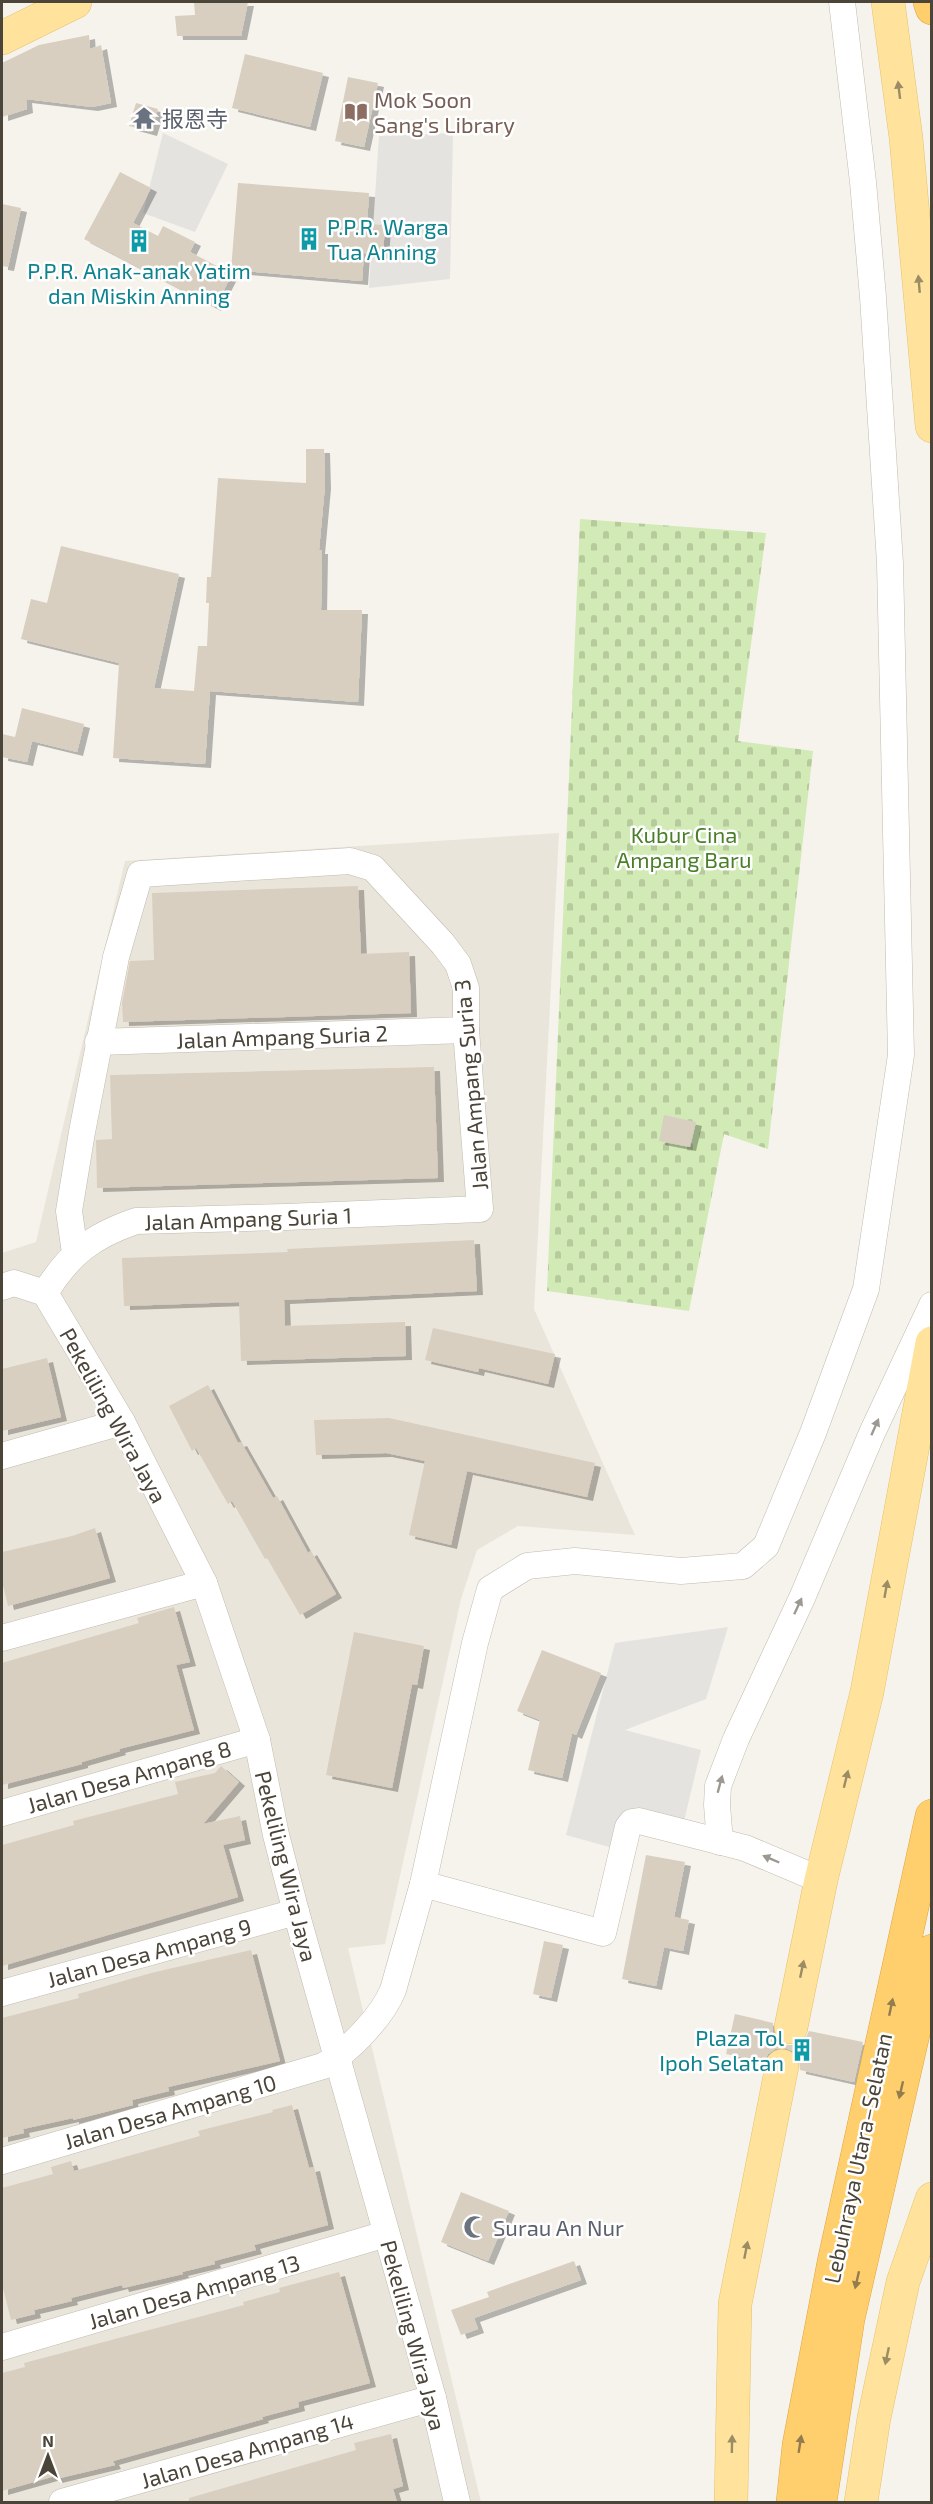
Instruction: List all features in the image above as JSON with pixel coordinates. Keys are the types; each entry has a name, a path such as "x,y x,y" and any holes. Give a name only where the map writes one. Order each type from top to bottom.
{"highway":[{"path":"930,2 932,8"},
{"name":"Lebuhraya Utara–Selatan","path":"793,2502 799,2445 834,2262 932,1816"},
{"name":"Lebuhraya Utara–Selatan","path":"820,2502 848,2319 932,1951"}],"main road":[{"path":"2,38 75,2"},
{"path":"888,2 907,149 932,426"},
{"path":"791,2027 821,1880 867,1692 932,1343"},
{"path":"730,2502 735,2304 782,2066"},
{"path":"861,2502 874,2418 903,2282 932,2199"}],"street":[{"path":"338,2057 386,2006 393,1990 423,1884 475,1643 490,1589 527,1566 575,1561 681,1571 743,1566 766,1545 813,1432 866,1289 901,1055 888,541 873,285 842,2"},
{"name":"Jalan Ampang Suria 3","path":"98,1042 116,957 140,874 350,861 373,868 443,944 458,964 466,988 466,1030 480,1209"},
{"name":"Jalan Ampang Suria 2","path":"98,1042 466,1030"},
{"path":"75,1253 69,1211 98,1042"},
{"name":"Jalan Ampang Suria 1","path":"45,1293 60,1269 75,1253 113,1229 136,1221 286,1218 480,1209"},
{"path":"8,1285 45,1293"},
{"name":"Pekeliling Wira Jaya","path":"45,1293 122,1422 204,1583 257,1740 276,1835 296,1912 433,2398 457,2502"},
{"path":"720,1842 718,1786 736,1739 802,1598 872,1433 932,1305"},
{"path":"2,1456 122,1422"},
{"path":"2,1638 204,1583"},
{"name":"Jalan Desa Ampang 8","path":"2,1813 257,1740"},
{"path":"423,1884 603,1933 626,1837 632,1822 639,1821 745,1848 821,1880"},
{"name":"Jalan Desa Ampang 9","path":"2,1993 296,1912"},
{"name":"Jalan Desa Ampang 10","path":"2,2161 323,2066 338,2057"},
{"name":"Jalan Desa Ampang 13","path":"2,2347 386,2234"},
{"name":"Jalan Desa Ampang 14","path":"62,2502 433,2398"}],"shaded area":[{"path":"163,133 228,164 195,232 143,213"},
{"path":"453,133 450,279 369,288 379,136"},
{"path":"559,833 534,1309 635,1535 518,1526 477,1550 461,1599 385,1944 348,1948 481,2502 2,2502 2,1253 36,1242 125,861"},
{"path":"728,1627 706,1699 625,1730 701,1750 680,1838 623,1830 620,1850 566,1835 615,1643"}],"green space":[{"name":"Kubur Cina Ampang Baru","path":"580,519 766,533 738,741 813,751 768,1149 724,1134 689,1311 547,1291"}],"building":[{"path":"194,2 248,2 241,36 177,36 175,16 195,15"},
{"path":"89,35 90,49 101,45 111,103 92,107 26,99 27,109 2,117 2,63 39,45"},
{"path":"245,54 323,73 310,127 232,108"},
{"name":"Mok Soon Sang's Library","path":"348,77 378,83 364,147 335,141"},
{"path":"136,103 158,109 151,132 129,126"},
{"name":"P.P.R. Anak-anak Yatim dan Miskin Anning","path":"120,172 151,188 133,223 158,236 163,226 195,242 190,252 232,274 215,307 84,239"},
{"name":"P.P.R. Warga Tua Anning","path":"238,183 369,193 367,224 385,225 383,255 364,253 362,281 231,270"},
{"path":"2,204 21,208 8,267 2,266"},
{"path":"306,449 324,449 325,485 319,550 322,550 321,610 362,610 358,702 210,691 205,764 113,758 119,663 21,639 31,599 47,603 61,546 179,574 154,688 194,691 198,646 207,646 209,603 206,603 207,577 211,577 218,478 306,483"},
{"path":"22,708 84,724 77,752 32,741 27,762 2,757 2,734 15,737"},
{"path":"358,886 361,954 409,952 411,1013 123,1022 122,1003 130,961 154,960 152,893"},
{"path":"434,1067 438,1178 97,1188 96,1140 112,1139 110,1075"},
{"path":"664,1115 696,1122 690,1147 659,1141"},
{"path":"474,1240 477,1291 284,1300 285,1326 405,1322 406,1356 241,1361 239,1302 124,1306 122,1258 288,1252 287,1249"},
{"path":"433,1328 555,1354 548,1384 479,1368 478,1372 425,1360"},
{"path":"47,1358 61,1417 2,1431 2,1369"},
{"path":"208,1385 238,1443 241,1442 273,1498 277,1496 308,1553 311,1551 336,1594 300,1615 232,1501 228,1504 196,1448 192,1451 169,1406"},
{"path":"389,1418 595,1463 587,1497 467,1471 451,1545 409,1535 425,1461 386,1453 316,1455 314,1420"},
{"path":"95,1528 110,1578 8,1606 2,1581 2,1552 72,1536"},
{"path":"174,1607 190,1662 176,1665 194,1730 119,1749 120,1751 82,1762 82,1764 2,1785 2,1663 139,1623 137,1618"},
{"path":"354,1632 424,1646 417,1685 412,1684 392,1788 326,1775"},
{"path":"542,1650 601,1673 576,1735 572,1733 562,1778 528,1770 540,1720 517,1711"},
{"path":"221,1766 239,1782 203,1824 240,1816 245,1840 223,1845 238,1897 2,1966 2,1845 74,1825 73,1821 178,1794 175,1782 215,1773"},
{"path":"646,1855 685,1862 674,1917 689,1920 683,1951 664,1947 656,1986 622,1979"},
{"path":"544,1941 563,1945 551,1998 533,1994"},
{"path":"251,1950 280,2061 168,2087 169,2091 132,2100 133,2105 73,2120 73,2118 23,2129 24,2133 2,2138 2,2018 79,1998 78,1994 151,1973"},
{"name":"Plaza Tol Ipoh Selatan","path":"735,2014 773,2023 773,2033 779,2041 787,2045 797,2045 805,2039 809,2031 863,2042 854,2082 800,2070 799,2059 794,2052 786,2048 775,2049 768,2054 764,2062 726,2054"},
{"path":"292,2105 309,2168 314,2167 328,2225 254,2245 256,2250 214,2261 215,2264 182,2272 183,2274 123,2288 122,2285 71,2298 72,2301 34,2310 35,2314 11,2320 2,2284 2,2188 53,2174 51,2167 71,2161 74,2171 200,2136 198,2131"},
{"name":"Surau An Nur","path":"461,2192 509,2211 488,2261 441,2242"},
{"path":"574,2261 581,2280 474,2318 478,2329 461,2335 451,2310 489,2297 487,2292"},
{"path":"339,2272 370,2383 298,2402 299,2407 262,2417 263,2419 113,2461 115,2465 56,2479 55,2476 2,2491 2,2373 25,2367 24,2363 244,2305 243,2302 280,2292 279,2288"},
{"path":"391,2434 403,2486 393,2489 397,2502 189,2502 189,2498 356,2450 354,2443"}],"place":[{"name":"Mok Soon Sang's Library","path":"356,112"},
{"name":"报恩寺","path":"144,118"},
{"name":"P.P.R. Warga Tua Anning","path":"309,239"},
{"name":"P.P.R. Anak-anak Yatim dan Miskin Anning","path":"139,241"},
{"name":"Plaza Tol Ipoh Selatan","path":"802,2050"},
{"name":"Surau An Nur","path":"475,2227"}]}
